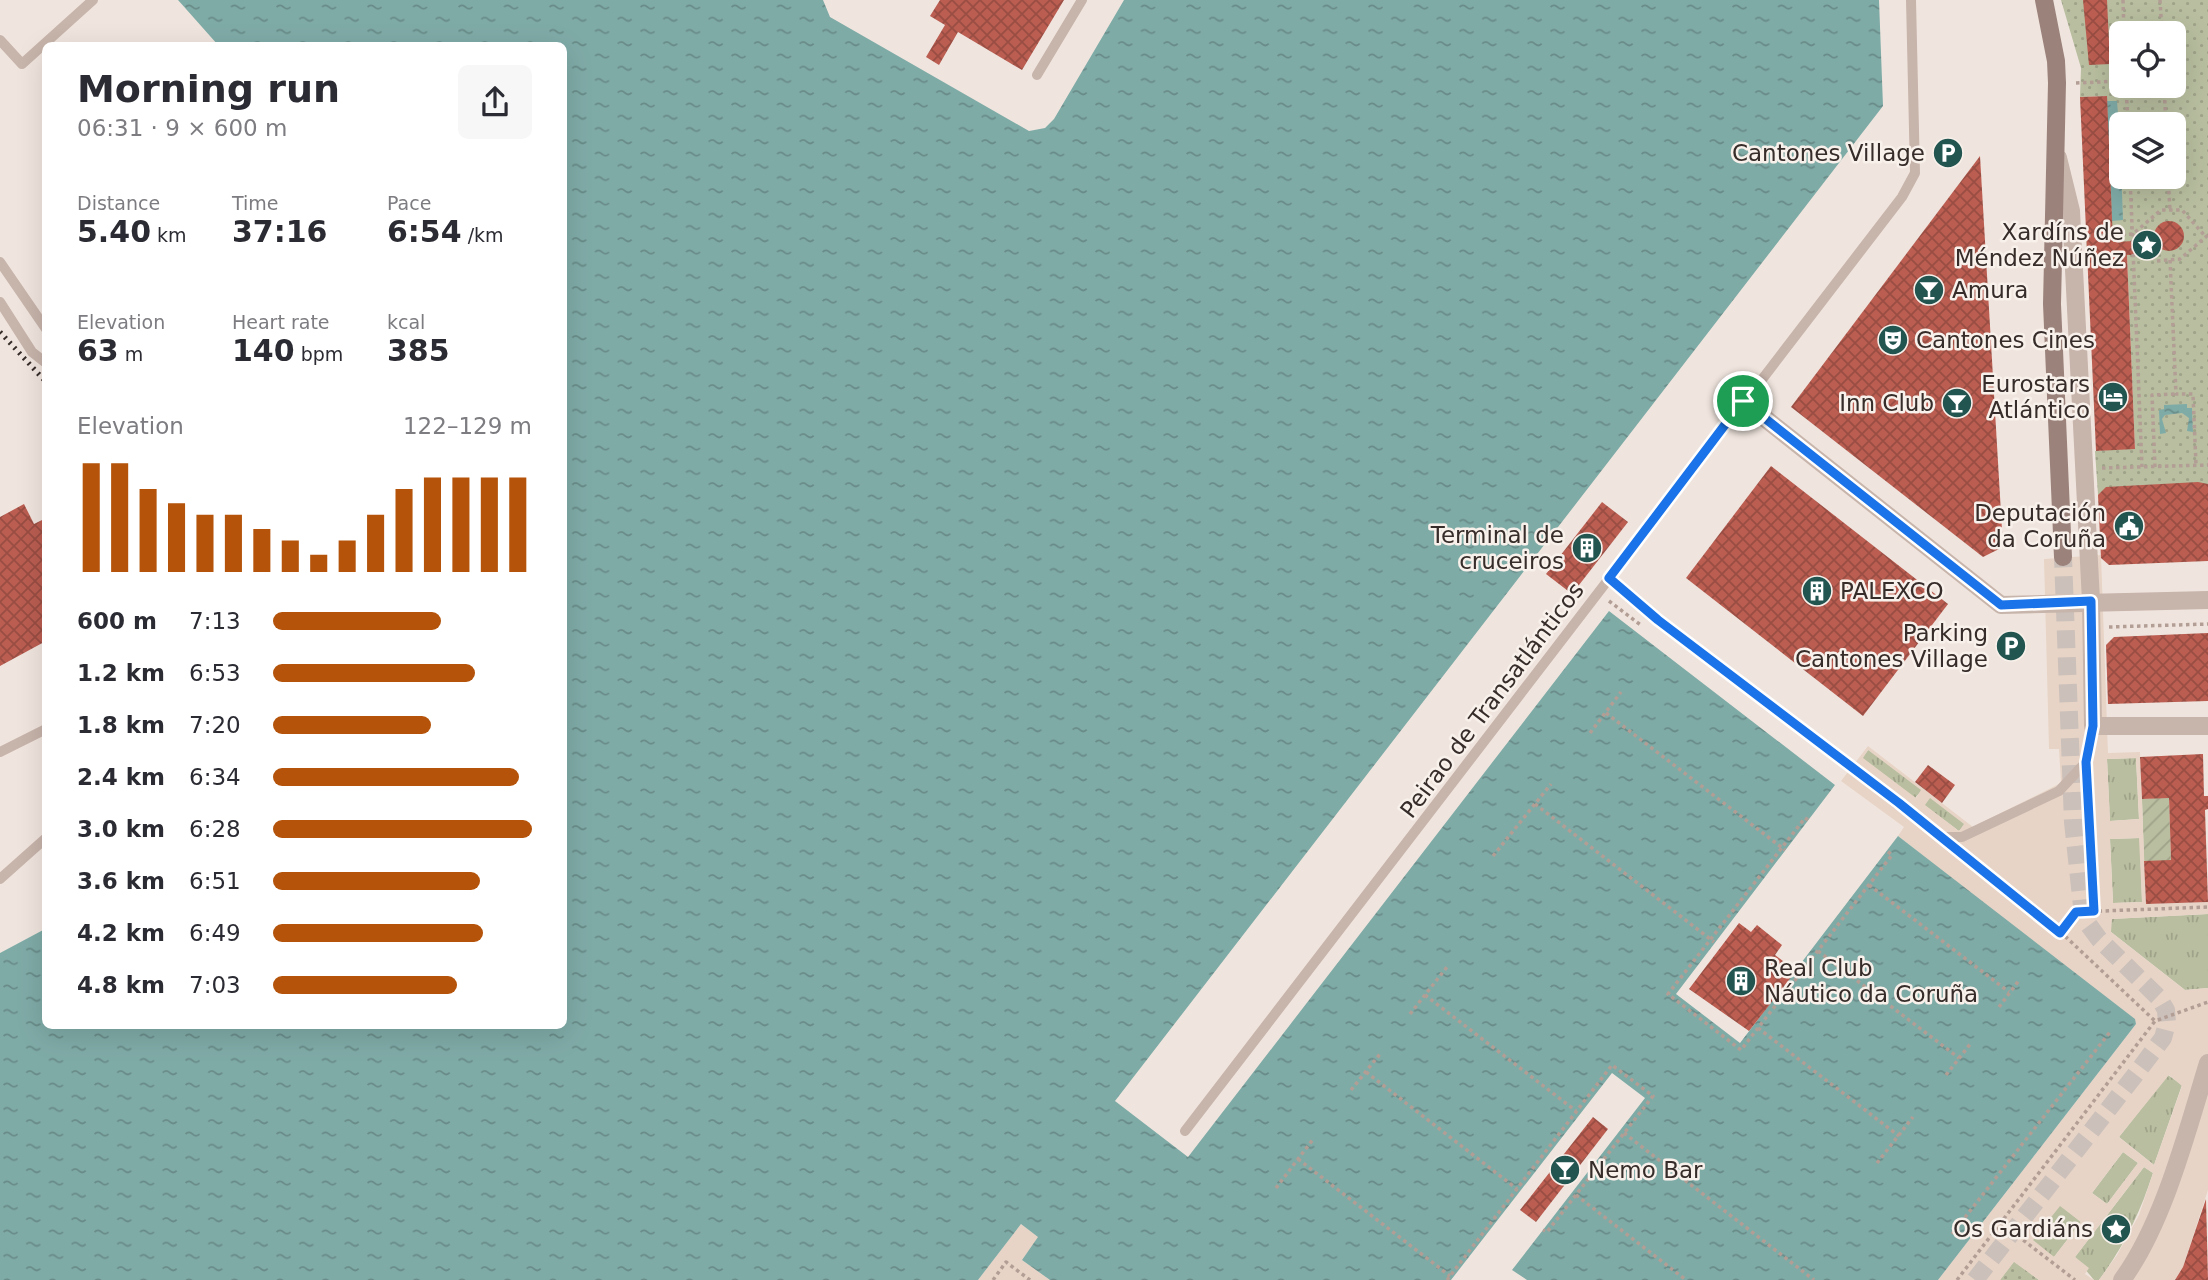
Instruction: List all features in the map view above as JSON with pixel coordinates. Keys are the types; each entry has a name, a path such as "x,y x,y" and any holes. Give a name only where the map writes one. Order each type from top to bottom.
{"main road":[{"path":"2044,0 2056,61 2052,304 2063,557"}],"street":[{"path":"2054,145 2071,211 2091,601 2093,726 2208,726"},
{"path":"1743,401 2001,605 2208,600"},
{"path":"2122,1280 2136,1261 2156,1220 2203,1094 2208,1063"}],"lane":[{"path":"46,42 93,0"},
{"path":"1037,75 1082,0"},
{"name":"Peirao de Transatlánticos","path":"1185,1131 1743,401 1883,223 1915,173 1911,0"},
{"path":"0,40 22,64 42,46"},
{"path":"0,262 42,323"},
{"path":"0,302 32,352 42,360"},
{"path":"1609,578 1658,620 1870,781 1940,838 1962,837 2059,791 2086,762 2093,726"},
{"path":"0,752 42,731"},
{"path":"0,879 42,842"}],"path":[{"path":"2123,0 2124,21"},
{"path":"2160,0 2161,21"},
{"path":"2076,83 2109,82"},
{"path":"2131,189 2142,467"},
{"path":"2169,189 2170,210"},
{"path":"2082,236 2133,234 2161,210 2182,210 2206,236 2180,260 2156,261 2133,234"},
{"path":"2170,260 2176,394"},
{"path":"2155,467 2152,395 2193,394 2196,465"},
{"path":"2096,468 2208,465"},
{"path":"1598,592 1649,631"},
{"path":"2105,627 2208,624"},
{"path":"1590,733 1621,692"},
{"path":"1606,713 1783,849"},
{"path":"2086,762 2094,911"},
{"path":"1493,856 1551,784"},
{"path":"1535,804 1713,941"},
{"path":"1808,820 1805,818 1713,941 1668,994 1741,1050 1892,855 1887,850"},
{"path":"1940,838 2060,933 2155,1021"},
{"path":"1869,885 2009,992"},
{"path":"2060,933 2076,912 2208,907"},
{"path":"1818,951 1959,1058"},
{"path":"1410,1014 1447,967"},
{"path":"1999,1007 2020,979"},
{"path":"1425,995 1576,1111"},
{"path":"1957,1280 2155,1021 2208,1002"},
{"path":"1758,1028 1899,1136"},
{"path":"1952,1234 2110,1032"},
{"path":"1946,1075 1971,1043"},
{"path":"1351,1090 1380,1054"},
{"path":"1298,1159 1449,1278 1612,1065 1653,1096 1547,1233 1543,1230"},
{"path":"1366,1072 1517,1189"},
{"path":"1877,1163 1913,1117"},
{"path":"1624,1133 1814,1280"},
{"path":"1276,1188 1314,1138"},
{"path":"1576,1195 1686,1280"},
{"path":"2001,1223 2075,1280"},
{"path":"993,1280 1006,1262 1030,1280"}],"green space":[{"name":"Xardíns de Méndez Núñez","path":"2061,0 2208,0 2208,484 2162,484 2098,495 2095,451 2135,448 2127,255 2087,256 2086,227 2112,225 2110,189 2186,189 2186,112 2109,112 2109,160 2106,96 2080,97 2081,68"},
{"path":"1869,749 1922,790 1915,798 1862,758"},
{"path":"2136,758 2139,819 2110,821 2107,759"},
{"path":"1930,797 1965,824 1959,831 1924,805"},
{"path":"2169,797 2171,862 2144,861 2142,799"},
{"path":"2140,838 2142,902 2113,903 2110,839"},
{"path":"2208,914 2208,988 2185,990 2111,932 2111,919"},
{"path":"2168,1075 2182,1085 2154,1165 2119,1137"},
{"path":"2123,1152 2138,1163 2107,1204 2092,1193"},
{"path":"2144,1167 2153,1173 2143,1202 2124,1242 2099,1280 2094,1280 2075,1257"},
{"path":"2060,1205 2081,1222 2054,1257 2032,1241"},
{"path":"2014,1261 2039,1280 2000,1280"}],"shaded area":[{"path":"2101,555 2108,753 2140,752 2146,904 2208,902 2208,914 2112,919 2111,932 2185,990 2208,988 2208,1190 2183,1267 2175,1280 2099,1280 2117,1255 2139,1215 2153,1173 2144,1167 2075,1257 2089,1268 2085,1274 2094,1280 2039,1280 2014,1262 2000,1280 1938,1280 2136,1024 1898,836 1904,827 1841,781 1868,746 1973,827 2061,783 2059,749 2049,749 2044,559","holes":["1868,750 1921,790 1916,798 1863,758","2136,758 2139,819 2110,821 2107,759","1930,798 1964,824 1959,831 1925,805","2139,838 2142,902 2113,903 2110,839","2169,1075 2182,1086 2154,1165 2119,1137","2123,1152 2138,1163 2107,1204 2092,1193","2060,1206 2081,1222 2054,1257 2033,1240"]},
{"path":"1021,1224 1039,1237 1022,1260 1050,1280 978,1280"}],"water":[{"path":"178,0 823,0 830,17 1029,131 1045,128 1054,119 1124,0 1879,0 1883,106 1115,1101 1188,1157 1609,611 1835,785 1676,994 1740,1043 1898,836 2135,1019 2136,1024 1938,1280 1527,1280 1512,1270 1645,1098 1612,1073 1451,1280 1050,1280 1022,1260 1038,1237 1021,1224 978,1280 0,1280 0,953 42,931 42,1029 567,1029 567,42 215,42"},
{"path":"2107,101 2117,101 2118,112 2109,112 2109,155"},
{"path":"2111,189 2122,189 2123,220 2112,221"},
{"path":"2187,404 2187,408 2192,408 2193,432 2187,431 2189,418 2182,413 2165,415 2162,419 2166,433 2160,434 2159,410 2164,409 2164,405"}],"building":[{"path":"940,0 1064,0 1022,70 958,32 939,65 926,57 945,25 930,16"},
{"path":"2083,0 2107,0 2109,64 2089,65"},
{"name":"Eurostars Atlántico","path":"2107,96 2113,242 2134,241 2135,255 2127,255 2135,449 2096,451 2080,97"},
{"path":"1980,156 2003,547 1983,557 1791,407"},
{"path":"2169,221 2180,225 2184,236 2180,247 2169,251 2158,247 2154,236 2158,225"},
{"name":"PALEXCO","path":"1771,466 1948,604 1863,716 1686,578"},
{"path":"2198,482 2208,484 2208,561 2109,565 2101,558 2098,495 2106,487"},
{"name":"Terminal de cruceiros","path":"1602,502 1628,522 1572,594 1546,574"},
{"path":"24,504 34,524 42,520 42,643 0,666 0,517"},
{"path":"2208,633 2208,701 2108,704 2106,645 2114,637"},
{"path":"2203,754 2204,796 2208,796 2208,809 2205,810 2208,902 2146,904 2144,861 2171,860 2169,798 2142,799 2140,757"},
{"path":"1928,765 1955,785 1942,803 1915,782"},
{"name":"Real Club Náutico da Coruña","path":"1739,923 1751,932 1757,925 1782,945 1775,955 1796,971 1749,1031 1689,989"},
{"path":"1593,1117 1608,1129 1536,1222 1520,1210"},
{"path":"2206,1199 2208,1280 2175,1280 2183,1267"}],"tunnel":[{"path":"1975,1280 2163,1038 2167,1023 2166,1010 2159,998 2099,939 2088,924 2082,906 2073,822 2063,557"}],"railway":[{"path":"0,332 42,378"}],"place":[{"name":"Cantones Village","path":"1948,153"},
{"name":"Xardíns de Méndez Núñez","path":"2147,245"},
{"name":"Amura","path":"1929,290"},
{"name":"Cantones Cines","path":"1893,340"},
{"name":"Eurostars Atlántico","path":"2113,397"},
{"name":"Inn Club","path":"1957,403"},
{"name":"Deputación da Coruña","path":"2129,526"},
{"name":"Terminal de cruceiros","path":"1587,548"},
{"name":"PALEXCO","path":"1817,591"},
{"name":"Parking Cantones Village","path":"2011,646"},
{"name":"Real Club Náutico da Coruña","path":"1741,981"},
{"name":"Nemo Bar","path":"1565,1170"},
{"name":"Os Gardiáns","path":"2116,1229"}],"route":[{"path":"1743,401 2001,605 2091,601 2093,726 2086,762 2094,911 2076,912 2060,933 1987,877 1899,803 1658,620 1609,578 1743,401"}]}
